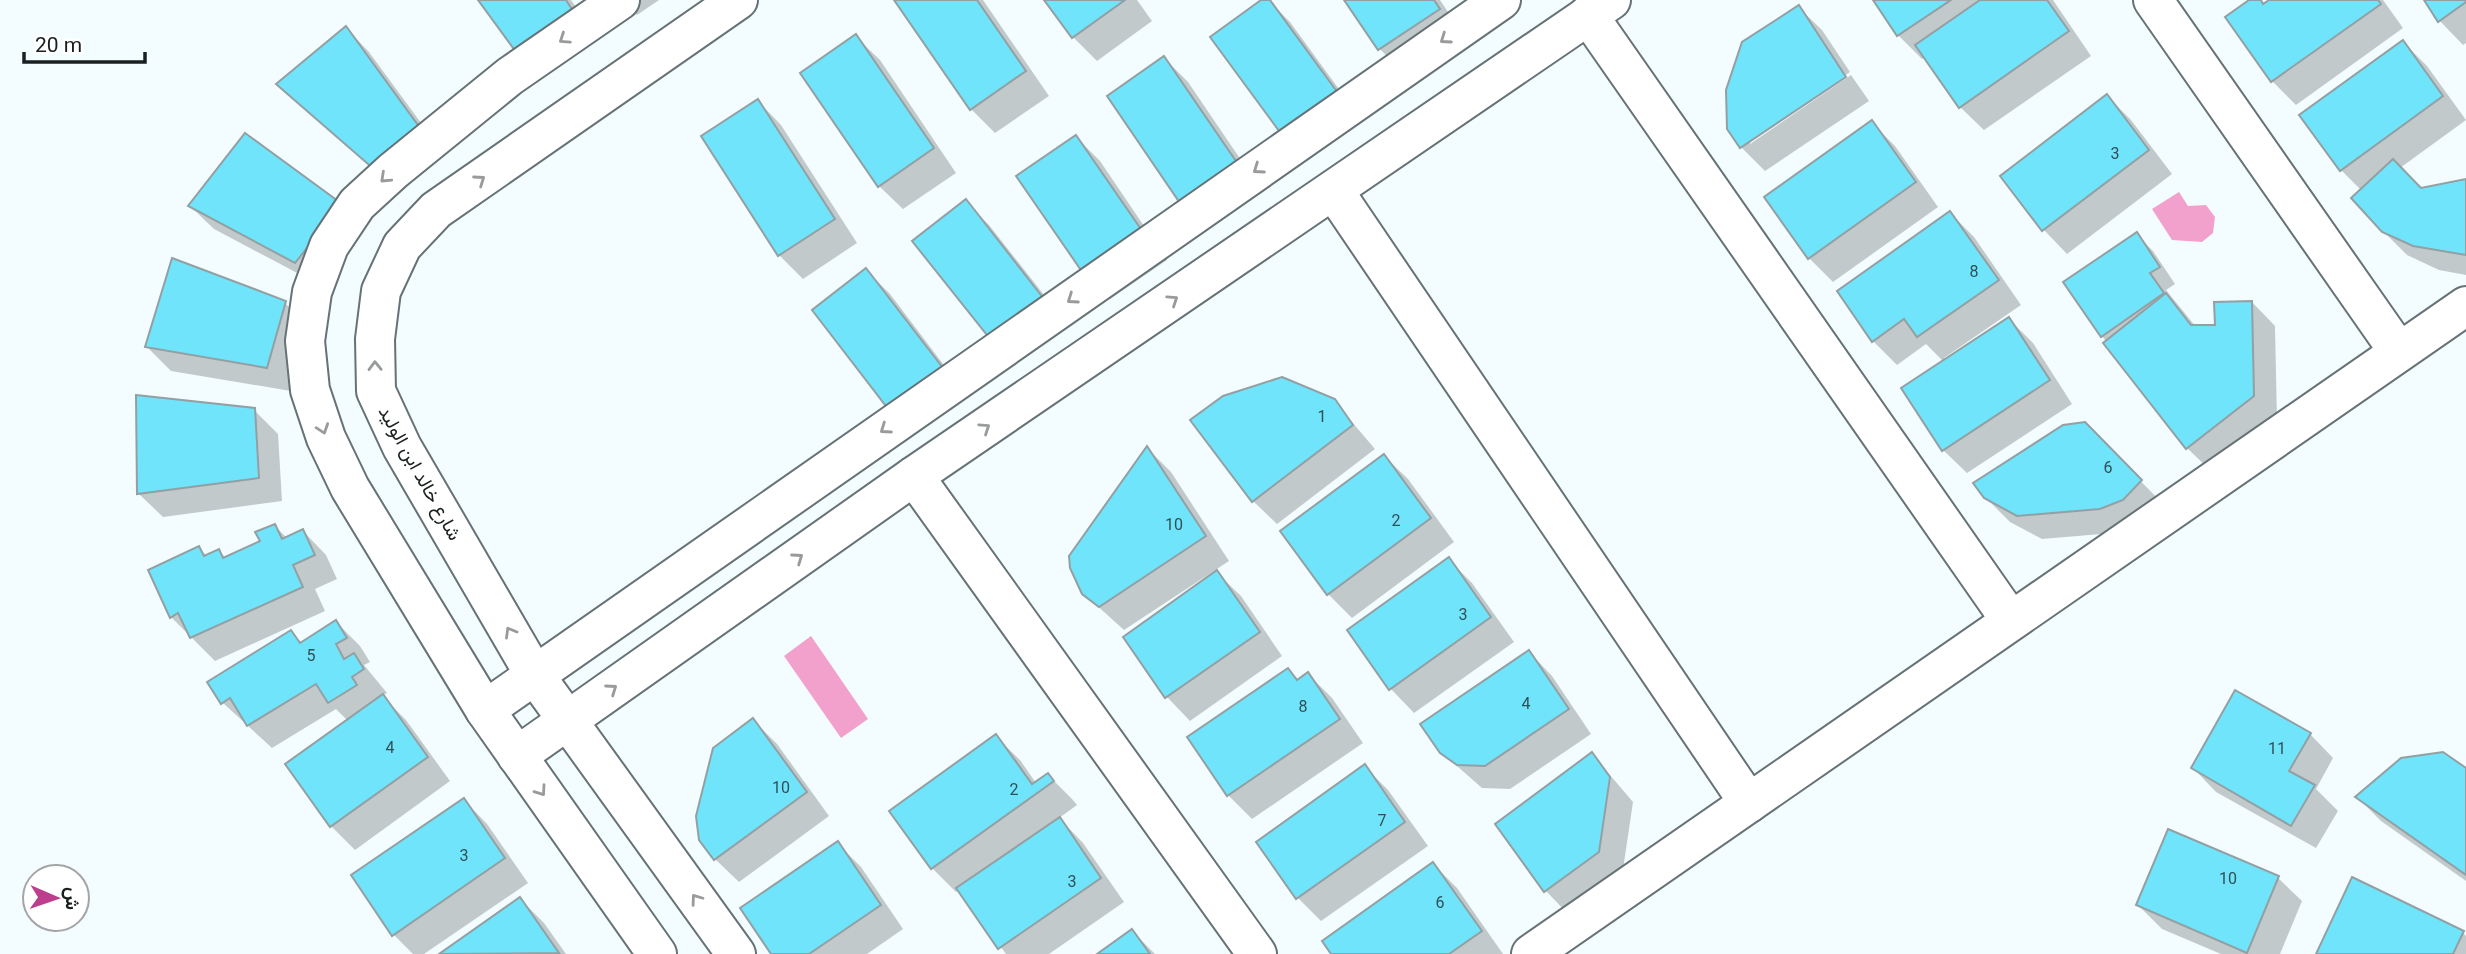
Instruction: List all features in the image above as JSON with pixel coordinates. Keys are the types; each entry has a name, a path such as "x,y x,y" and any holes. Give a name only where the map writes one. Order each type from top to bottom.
{"street":[{"path":"620,0 510,76 393,171 357,204 330,246 313,292 305,341 310,390 326,438 350,488 485,710 657,954"},
{"name":"شارع خالد ابن الوليد","path":"736,954 566,722 534,674 402,447 376,391 375,339 381,290 402,246 436,211 738,0"},
{"path":"485,710 1501,0"},
{"path":"2153,0 2399,352"},
{"path":"517,756 914,476 1600,8 2011,621"},
{"path":"1334,191 1749,803"},
{"path":"1531,954 2466,306"},
{"path":"914,476 1257,954"}],"shaded area":[{"path":"2179,192 2188,206 2206,205 2215,217 2213,233 2202,242 2172,240 2152,209"},
{"path":"811,636 868,719 841,738 784,656"}],"building":[{"path":"478,0 566,0 573,11 516,52"},
{"path":"894,0 977,0 1026,71 970,110"},
{"path":"1044,0 1125,0 1072,38"},
{"path":"1261,0 1270,0 1338,93 1282,135 1210,37"},
{"path":"1344,0 1434,0 1440,9 1378,50"},
{"path":"1873,0 1951,0 1897,36"},
{"path":"1980,0 2047,0 2069,31 1959,108 1915,45"},
{"path":"2249,0 2261,0 2263,4 2269,0 2378,0 2381,4 2271,82 2225,17"},
{"path":"2424,0 2466,0 2466,2 2438,22"},
{"path":"1799,5 1846,77 1740,148 1727,129 1726,90 1742,42"},
{"path":"346,26 420,128 376,171 276,84"},
{"path":"856,34 934,148 878,187 800,73"},
{"path":"2403,40 2443,96 2340,171 2299,115"},
{"path":"1164,56 1240,167 1182,206 1107,96"},
{"path":"2107,94 2149,150 2042,231 2000,176"},
{"path":"758,99 835,219 778,256 701,136"},
{"path":"1872,120 1916,182 1808,259 1764,197"},
{"path":"245,133 342,204 295,263 188,206"},
{"path":"1076,135 1145,235 1085,276 1016,176"},
{"path":"2393,159 2421,188 2466,179 2466,255 2413,246 2382,232 2351,198"},
{"path":"966,199 1044,299 991,340 912,241"},
{"path":"1950,211 1999,280 1917,337 1904,319 1872,342 1837,291"},
{"path":"2137,232 2160,267 2150,273 2164,293 2101,337 2063,282"},
{"path":"172,258 286,301 267,368 145,347"},
{"path":"866,268 943,368 889,410 812,310"},
{"path":"2166,293 2191,325 2215,325 2214,302 2252,301 2254,396 2186,449 2103,343"},
{"path":"2009,317 2050,380 1942,451 1901,388"},
{"path":"1282,377 1335,399 1353,425 1252,502 1190,420 1223,396"},
{"path":"136,395 255,408 259,478 137,494"},
{"path":"2085,422 2142,480 2123,500 2100,509 2017,516 1984,498 1973,483 2063,425"},
{"path":"1147,446 1206,536 1099,607 1082,594 1070,568 1069,556"},
{"path":"1384,454 1431,518 1327,595 1280,531"},
{"path":"275,524 282,539 303,529 315,555 293,565 303,587 190,638 178,613 170,618 148,570 199,546 204,556 219,549 223,558 260,541 255,532"},
{"path":"1449,557 1491,617 1389,690 1347,630"},
{"path":"1217,570 1260,632 1165,698 1123,637"},
{"path":"336,620 347,638 336,644 344,659 354,653 364,669 352,677 357,685 328,703 316,684 247,726 230,698 221,704 207,682 291,630 300,643"},
{"path":"1529,650 1569,709 1485,766 1457,765 1440,753 1420,724"},
{"path":"1288,668 1297,680 1308,672 1340,719 1227,796 1187,737"},
{"path":"2235,690 2311,733 2289,771 2315,785 2291,826 2191,768"},
{"path":"383,694 428,757 330,827 285,764"},
{"path":"753,718 807,792 714,860 699,840 696,816 713,748"},
{"path":"996,734 1032,784 1048,773 1054,781 931,869 889,811"},
{"path":"1592,752 1610,777 1599,852 1544,892 1495,824"},
{"path":"2443,752 2466,768 2466,875 2355,797 2401,758"},
{"path":"1365,764 1405,822 1296,899 1256,842"},
{"path":"464,798 505,858 392,936 351,875"},
{"path":"1060,817 1101,878 998,949 956,888"},
{"path":"2168,829 2279,876 2247,953 2136,905"},
{"path":"838,841 881,905 809,954 771,954 740,908"},
{"path":"1433,862 1482,931 1449,954 1331,954 1322,941"},
{"path":"2352,877 2464,931 2453,954 2316,954"},
{"path":"520,897 559,953 439,954"},
{"path":"1132,929 1150,954 1097,954"}]}
